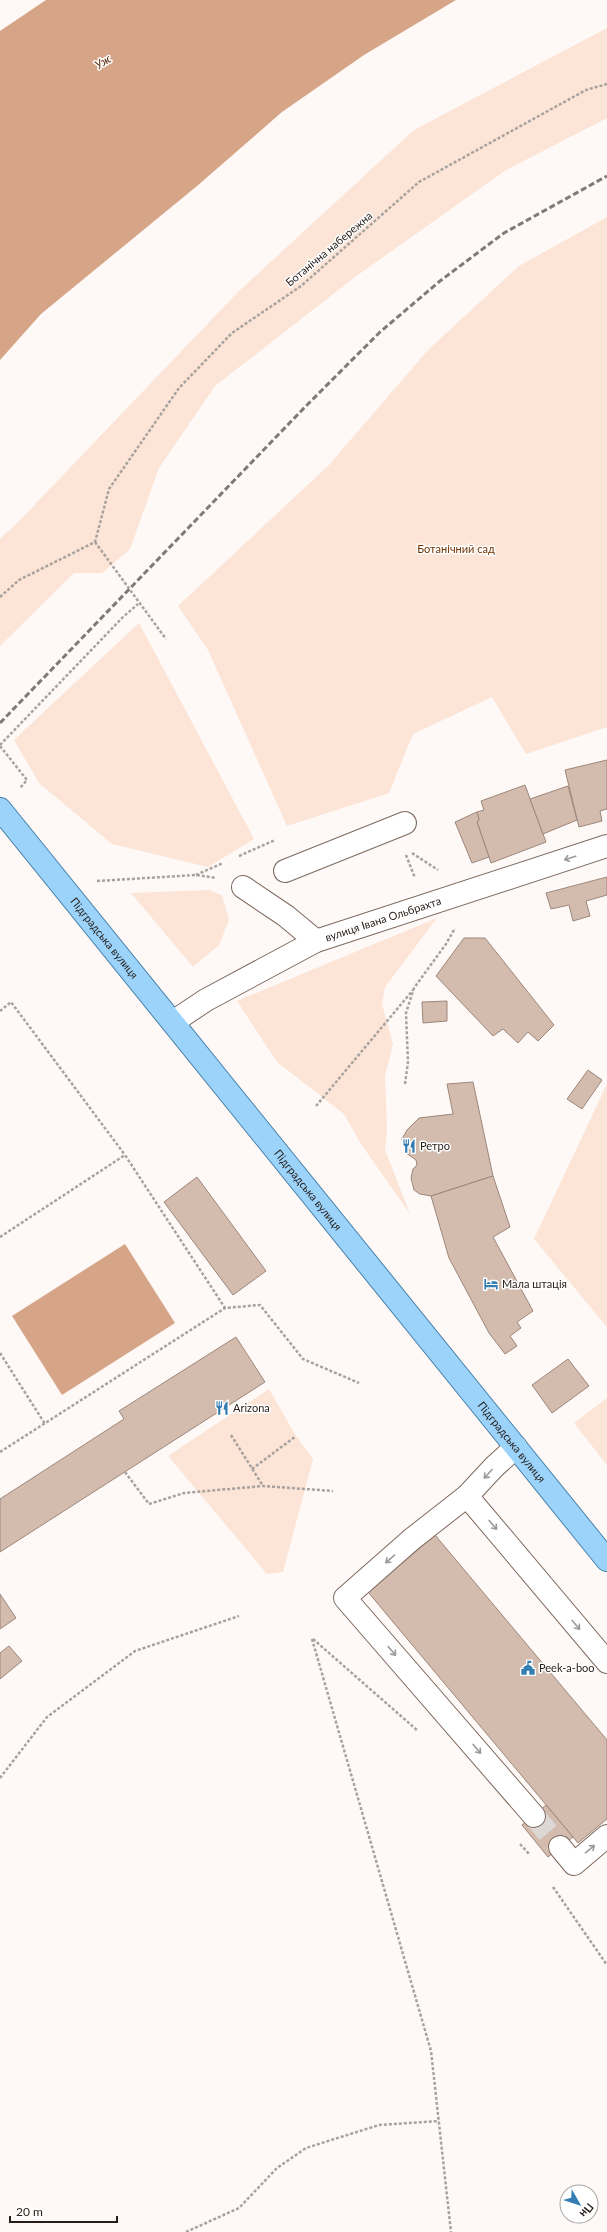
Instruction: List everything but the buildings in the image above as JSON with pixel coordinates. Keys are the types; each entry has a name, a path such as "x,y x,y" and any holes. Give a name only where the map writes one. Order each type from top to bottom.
{"main road":[{"name":"Підградська вулиця","path":"5,815 607,1560"}],"street":[{"path":"285,871 405,823"},
{"name":"вулиця Івана Ольбрахта","path":"173,1022 206,1000 316,942 467,890 607,846"},
{"path":"243,886 286,916 316,942"},
{"path":"516,1447 494,1467 468,1496 412,1539 345,1598 534,1816"},
{"path":"468,1496 607,1662"},
{"path":"560,1847 574,1864 607,1836"}],"path":[{"name":"Ботанічна набережна","path":"95,542 108,489 179,388 232,333 301,286 419,182 586,90 607,84"},
{"path":"0,597 19,580 95,542 138,604 166,639"},
{"path":"17,791 27,780 0,746 117,622 138,604"},
{"path":"409,851 445,874"},
{"path":"95,882 196,875 208,876 243,886"},
{"path":"316,1106 414,988 446,944 462,916 467,890"},
{"path":"405,1084 408,1062 406,1013 414,988"},
{"path":"0,1011 11,1002 126,1156 225,1308"},
{"path":"0,1237 126,1156"},
{"path":"0,1452 225,1308 260,1305 302,1360 359,1383"},
{"path":"0,1353 44,1424"},
{"path":"231,1435 263,1486"},
{"path":"252,1469 296,1436"},
{"path":"125,1472 149,1504 184,1492 263,1486 333,1491"},
{"path":"0,1778 47,1717 135,1651 239,1616"},
{"path":"424,1736 312,1639 432,2051 451,2232"},
{"path":"516,1839 532,1857"},
{"path":"549,1882 607,1965"},
{"path":"186,2232 239,2208 277,2168 306,2148 379,2125 439,2121"}],"green space":[{"path":"607,28 607,118 506,170 355,277 215,386 159,468 130,549 102,573 74,573 0,646 0,539 21,519 238,292 414,130"},
{"name":"Ботанічний сад","path":"607,217 607,727 526,754 492,697 413,734 389,793 287,826 208,650 178,606 328,466 428,350 519,266"},
{"path":"139,623 254,839 208,867 112,844 39,783 14,740"},
{"path":"209,890 222,895 229,920 219,945 193,967 131,893"},
{"path":"437,918 385,987 382,1004 393,1044 385,1076 387,1130 385,1150 410,1214 361,1144 344,1114 277,1062 237,1001"},
{"path":"607,1084 607,1327 534,1239"},
{"path":"269,1389 296,1436 313,1459 283,1572 267,1574 168,1456"},
{"path":"607,1398 607,1465 574,1423"}],"water":[{"name":"Уж","path":"46,0 456,0 364,55 282,112 197,186 41,314 0,360 0,31"},
{"path":"125,1244 175,1323 62,1395 12,1316"}],"tunnel":[{"path":"534,1816 560,1847"}],"railway":[{"path":"0,723 305,407 380,332 440,281 504,233 607,176"}],"place":[{"name":"Ретро","path":"409,1146"},
{"name":"Мала штація","path":"491,1284"},
{"name":"Arizona","path":"222,1408"},
{"name":"Peek-a-boo","path":"528,1668"}]}
